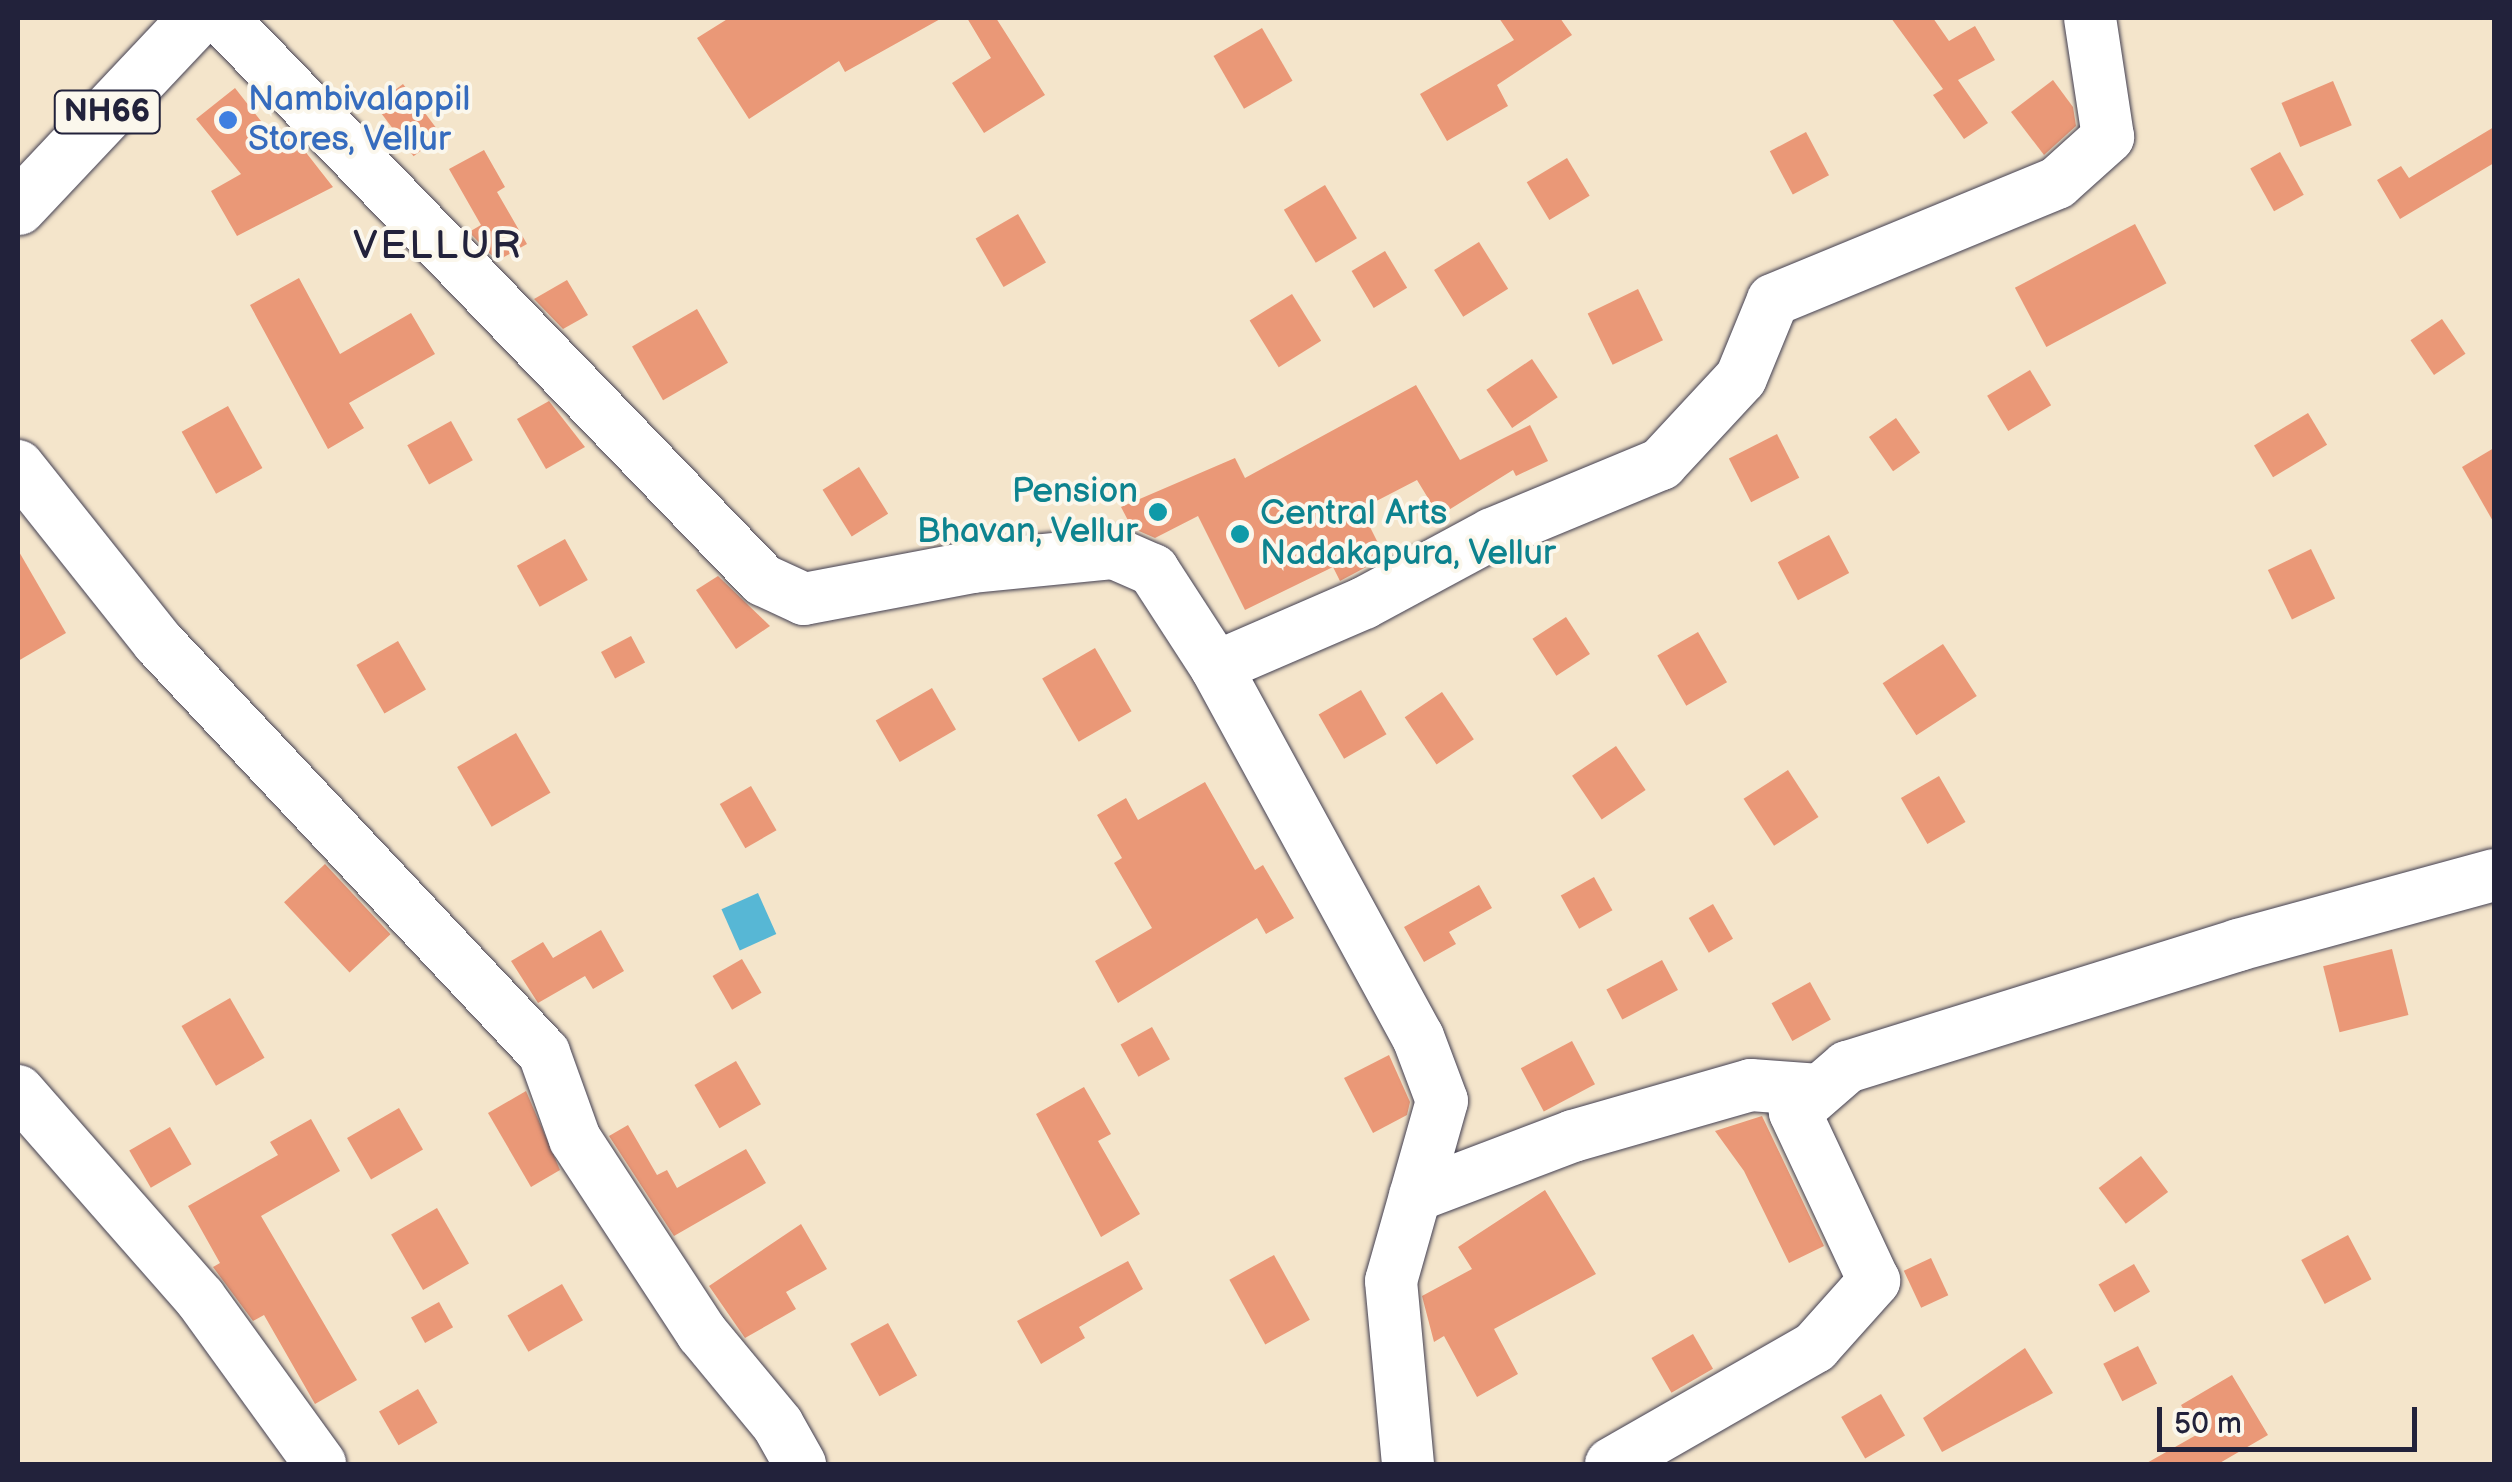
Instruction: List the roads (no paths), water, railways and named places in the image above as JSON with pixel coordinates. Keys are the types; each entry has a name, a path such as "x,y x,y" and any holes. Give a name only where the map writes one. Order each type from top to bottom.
{"highway":[{"name":"NH66","path":"18,208 196,18"}],"street":[{"path":"222,18 763,580 804,599 972,567 1114,553 1153,570 1216,667 1430,1069 1442,1101 1392,1281 1408,1464"},
{"path":"1216,667 1364,603 1492,534 1661,464 1740,378 1773,300 2056,183 2108,137 2090,18"},
{"path":"18,466 158,642 544,1053 576,1139 702,1333 778,1426 800,1464"},
{"path":"1611,1464 1815,1347 1874,1281 1794,1112 1847,1066 2238,945 2494,875"},
{"path":"1416,1196 1573,1136 1750,1085 1820,1090"},
{"path":"18,1091 200,1298 320,1464"}],"water":[{"path":"758,893 776,934 740,950 721,909"}],"place":[{"name":"Nambivalappil Stores, Vellur","path":"228,120"},
{"name":"Pension Bhavan, Vellur","path":"1158,512"},
{"name":"Central Arts Nadakapura, Vellur","path":"1240,534"}],"district":[{"name":"VELLUR","path":"438,246"}]}
